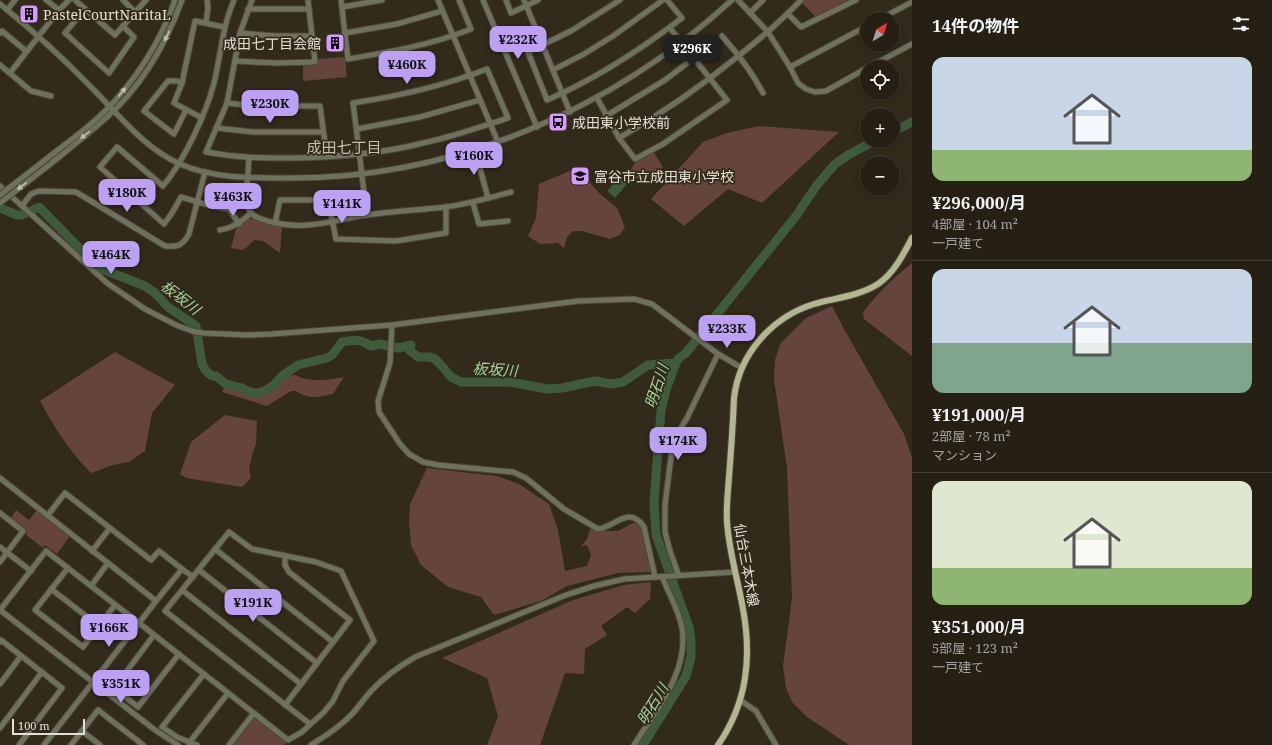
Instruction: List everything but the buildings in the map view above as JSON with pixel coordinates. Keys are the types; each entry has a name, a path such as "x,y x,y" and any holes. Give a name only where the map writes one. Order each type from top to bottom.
{"main road":[{"name":"仙台三本木線","path":"718,745 731,724 740,700 748,660 748,641 743,609 728,532 734,398 737,382 742,368 756,344 778,322 813,305 870,289 879,283 888,276 894,268 912,238"}],"street":[{"path":"7,10 15,0"},
{"path":"46,0 59,10"},
{"path":"10,73 59,10 69,0"},
{"path":"75,0 114,36 146,0"},
{"path":"122,0 135,12"},
{"path":"0,195 110,106 130,81 155,45 175,0"},
{"path":"0,203 44,169 114,110 140,80 152,63 171,27 182,0"},
{"path":"206,0 208,8 206,22"},
{"path":"234,0 224,27 214,82 202,118 173,174 163,186 117,147 100,167 164,224 172,214 181,196 197,202 229,209 240,224"},
{"path":"252,0 240,33 227,103 206,152 249,158 327,157 359,154 423,144 508,118 487,69 470,76 412,93 391,98 353,103 357,129 359,154 361,174 366,215"},
{"path":"234,61 277,63 315,62 308,0"},
{"path":"341,0 348,60 426,44 471,29 459,0"},
{"path":"342,7 382,0"},
{"path":"438,0 498,142"},
{"path":"483,0 537,127"},
{"path":"506,0 511,13 538,0"},
{"path":"524,0 570,112"},
{"path":"620,0 571,31 528,52 548,100 596,77 647,44 682,18 667,0"},
{"path":"553,70 584,54 613,36 663,0"},
{"path":"0,4 39,36 151,146 179,164 205,172 247,177 316,178 361,174 421,164 475,150 537,127 597,98 638,74 682,43 732,0"},
{"path":"738,0 768,32 790,67 798,84 806,89 815,92 826,91 860,72"},
{"path":"750,13 764,0"},
{"path":"619,138 650,121 710,79 768,32 801,0"},
{"path":"788,14 801,27 856,0"},
{"path":"893,12 912,2"},
{"path":"85,9 66,33 109,73 134,36 123,26"},
{"path":"248,9 309,9"},
{"path":"345,33 397,24 442,11"},
{"path":"202,118 174,103 182,83 195,21 206,22 224,27"},
{"path":"597,98 619,138 635,159 663,144 726,100 670,28"},
{"path":"790,67 860,30"},
{"path":"0,33 2,31 26,51"},
{"path":"240,33 275,36 312,36"},
{"path":"722,36 754,75 763,93"},
{"path":"883,60 912,44"},
{"path":"606,116 665,80 694,58"},
{"path":"0,65 31,91 51,96"},
{"path":"182,83 177,81 168,81 144,111 174,134 186,110"},
{"path":"357,129 450,110 480,100"},
{"path":"227,103 253,106 320,106 327,157"},
{"path":"216,128 253,132 323,132"},
{"path":"475,150 488,198"},
{"path":"249,158 246,200 251,214 257,218 294,226 317,225 366,215 473,203 511,192"},
{"path":"23,208 31,194 39,191 76,192 165,246 176,247 184,242 189,234 205,172"},
{"path":"0,186 107,283 145,309 176,325 194,331 203,333 247,335 392,326 578,301 634,299 652,304 718,354 742,368"},
{"path":"276,223 280,200 328,200 336,239 396,241 446,233 446,207"},
{"path":"473,203 479,224 508,221"},
{"path":"220,230 240,224 251,214"},
{"path":"392,326 390,363 378,401 379,412 400,444 409,454 423,462 438,465 512,472 526,478 564,508 598,529 603,528 621,518 634,518 640,521 644,527 655,576"},
{"path":"678,576 665,532 665,505 673,441 687,418 718,354"},
{"path":"0,478 156,601"},
{"path":"48,515 64,493 151,560 159,551 193,577"},
{"path":"0,513 23,531 0,562"},
{"path":"92,551 110,528"},
{"path":"178,745 156,730 0,610 46,551 288,740 302,732 324,712 333,701 343,681 374,641 342,571 316,562 252,549 229,532 165,611 310,724"},
{"path":"0,547 31,571"},
{"path":"215,549 334,642"},
{"path":"285,556 285,565 289,572 350,620 285,704"},
{"path":"91,586 108,563"},
{"path":"68,568 35,610 83,647 115,605"},
{"path":"44,745 182,569"},
{"path":"199,570 317,663"},
{"path":"311,745 324,738 346,720 373,688 389,674 416,657 578,591 608,582 655,576 735,572"},
{"path":"634,745 676,677 682,657 682,628 663,576"},
{"path":"51,589 99,626"},
{"path":"182,590 301,684"},
{"path":"154,635 114,688 138,707 179,654"},
{"path":"0,642 1,640 62,688 19,745"},
{"path":"0,684 21,656"},
{"path":"0,728 42,672"},
{"path":"197,745 177,737 162,727 204,674"},
{"path":"189,742 228,693"},
{"path":"740,700 756,711 776,745"},
{"path":"71,745 98,710 143,745"},
{"path":"229,745 254,713"},
{"path":"82,731 100,745"}],"shaded area":[{"path":"804,0 850,0 816,17 802,3"},
{"path":"345,57 347,77 303,81 303,65 317,64 317,59"},
{"path":"759,126 839,132 762,203 728,189 684,226 651,199 703,142 727,133"},
{"path":"654,152 663,168 641,181 628,173 636,162"},
{"path":"577,168 599,193 617,208 625,227 620,235 610,239 582,231 573,231 567,237 564,248 558,243 540,244 528,236 536,218 539,184"},
{"path":"619,177 627,184 615,198 607,191"},
{"path":"249,218 282,226 280,253 263,241 254,240 243,250 231,248 236,229"},
{"path":"912,263 912,356 864,319 863,312 886,286"},
{"path":"832,306 904,434 912,458 912,745 849,745 807,717 792,702 786,688 783,666 792,598 787,468 774,379 775,360 780,344 806,318"},
{"path":"115,352 175,385 152,413 145,451 129,462 113,465 91,473 76,457 63,439 40,401"},
{"path":"295,375 301,378 313,380 344,377 333,394 309,397 296,391 291,391 267,406 222,392 225,386 246,394 260,396 288,376"},
{"path":"225,415 257,421 256,444 249,469 251,478 242,487 186,478 180,474 191,442"},
{"path":"427,468 497,476 519,484 549,504 558,530 565,571 587,566 591,555 587,545 581,546 587,539 590,529 598,531 618,531 635,522 640,525 643,530 651,568 650,572 618,573 567,586 541,601 494,615 481,597 448,587 421,565 411,545 409,522 410,504"},
{"path":"16,510 29,520 37,510 70,536 57,554 45,545 43,548 25,534 27,530 11,518"},
{"path":"651,582 650,599 635,613 627,607 601,626 607,635 585,649 584,674 565,673 540,745 487,745 498,716 487,678 442,658 573,600 624,585"},
{"path":"252,718 256,718 287,743 283,745 232,745"}],"waterway":[{"name":"明石川","path":"900,128 912,122"},
{"name":"明石川","path":"643,745 686,676 691,657 689,627 656,535 654,502 661,410 674,368 678,359 686,353 796,216 817,185 835,164 861,148"},
{"name":"板坂川","path":"0,208 17,215 22,215 39,207 96,265 102,269 145,286 155,293 168,307 196,326 202,364 206,371 212,376 216,376 226,384 242,388 250,392 257,393 264,391 274,385 282,376 298,365 327,358 332,355 342,342 354,340 371,346 380,344 398,348 411,345 409,350 418,357 430,357 435,359 451,377 461,382 510,382 547,389 562,388 595,381 611,384 623,382 648,365 676,363"}],"place":[{"name":"PastelCourtNaritaL","path":"29,14"},
{"name":"成田七丁目会館","path":"335,43"},
{"name":"成田東小学校前","path":"558,122"},
{"name":"富谷市立成田東小学校","path":"580,176"}],"district":[{"name":"成田七丁目","path":"344,147"}]}
